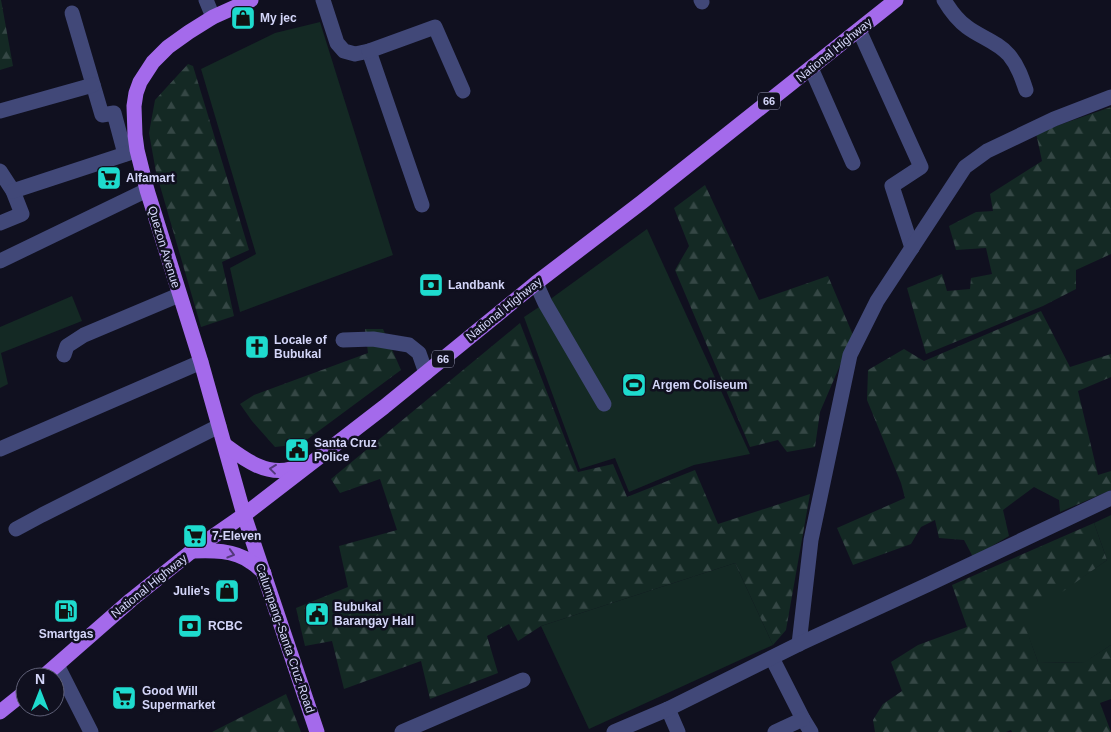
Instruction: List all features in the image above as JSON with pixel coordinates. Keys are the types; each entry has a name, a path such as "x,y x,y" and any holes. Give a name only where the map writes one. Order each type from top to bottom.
{"main road":[{"name":"Quezon Avenue","path":"244,515 201,362 147,190 131,152 135,135 134,106 140,82 145,72 168,47 189,32 251,0"},
{"name":"National Highway","path":"56,665 131,600 192,551 244,515 319,458 536,283 642,202 896,0"},
{"path":"225,445 244,459 258,466 273,470 290,470 319,458"},
{"name":"Calumpang-Santa Cruz Road","path":"244,515 317,732"},
{"path":"192,551 222,551 252,562 264,572"},
{"path":"0,712 15,700"}],"street":[{"path":"206,0 213,18"},
{"path":"323,0 337,43 344,51 355,54 369,51 435,27 463,92"},
{"path":"944,0 951,12 967,27 1008,54 1019,69 1026,90"},
{"path":"12,191 131,152 114,112 102,115 72,13"},
{"path":"859,30 921,167 892,186 912,248"},
{"path":"369,51 422,205"},
{"path":"811,68 853,163"},
{"path":"0,111 93,85"},
{"path":"798,644 811,540 850,355 877,301 965,167 987,151 1054,119 1111,98"},
{"path":"0,171 12,191 22,214 0,222"},
{"path":"0,262 147,190"},
{"path":"536,283 545,303 604,404"},
{"path":"64,355 67,346 84,335 179,295"},
{"path":"343,340 373,338 409,345 419,353 426,373"},
{"path":"0,449 201,362"},
{"path":"16,529 219,426"},
{"path":"614,732 1111,498"},
{"path":"772,658 807,725 775,732"},
{"path":"56,665 91,732"},
{"path":"402,732 523,680"},
{"path":"668,708 678,732"}],"green space":[{"path":"0,0 13,66 0,70"},
{"path":"320,22 393,255 240,312 230,268 256,254 201,69 275,33"},
{"path":"188,64 193,66 249,250 222,262 234,316 201,327 156,172 149,133 155,100"},
{"path":"1111,107 1111,254 1076,270 1076,289 1043,306 926,354 907,288 942,274 947,291 970,289 971,278 992,274 986,248 956,250 949,226 976,212 993,211 990,194 1042,161 1036,133"},
{"path":"705,185 759,300 828,276 853,335 820,412 815,447 787,452 778,440 750,447 675,270 689,246 674,208"},
{"name":"Argem Coliseum","path":"647,229 750,454 694,465 629,492 615,458 580,469 524,317"},
{"path":"72,296 82,321 1,353 8,384 0,388 0,327"},
{"path":"1041,311 1070,367 1111,354 1111,377 1078,391 1098,475 1111,471 1111,490 1060,512 1059,500 1034,487 1003,510 1009,536 973,557 964,540 939,538 935,520 921,527 911,544 853,565 837,528 905,498 901,483 867,400 868,370 904,349 924,361"},
{"path":"520,323 578,472 613,464 627,497 695,470 718,524 810,494 786,630 773,645 735,563 541,626 518,641 509,624 487,636 498,673 430,699 421,661 344,689 332,641 305,646 296,608 348,587 339,546 397,530 380,479 340,493 331,479"},
{"path":"365,329 383,329 401,370 301,444 275,447 240,404 254,395 368,353"},
{"path":"1111,515 1111,645 1084,663 1038,662 1022,619 1107,560 1094,523"},
{"path":"1094,523 1107,560 1023,620 1038,662 1083,663 1111,645 1111,699 1100,703 1111,732 1012,732 1011,730 1006,732 875,732 873,720 883,704 902,691 891,662 918,645 967,627 952,585"},
{"path":"735,563 773,645 589,729 541,626"},
{"path":"286,694 301,732 212,732"}],"place":[{"name":"My jec","path":"243,18"},
{"name":"Alfamart","path":"109,178"},
{"name":"Landbank","path":"431,285"},
{"name":"Locale of Bubukal","path":"257,347"},
{"name":"Argem Coliseum","path":"634,385"},
{"name":"Santa Cruz Police","path":"297,450"},
{"name":"7-Eleven","path":"195,536"},
{"name":"Julie's","path":"227,591"},
{"name":"Smartgas","path":"66,611"},
{"name":"Bubukal Barangay Hall","path":"317,614"},
{"name":"RCBC","path":"190,626"},
{"name":"Good Will Supermarket","path":"124,698"}]}
